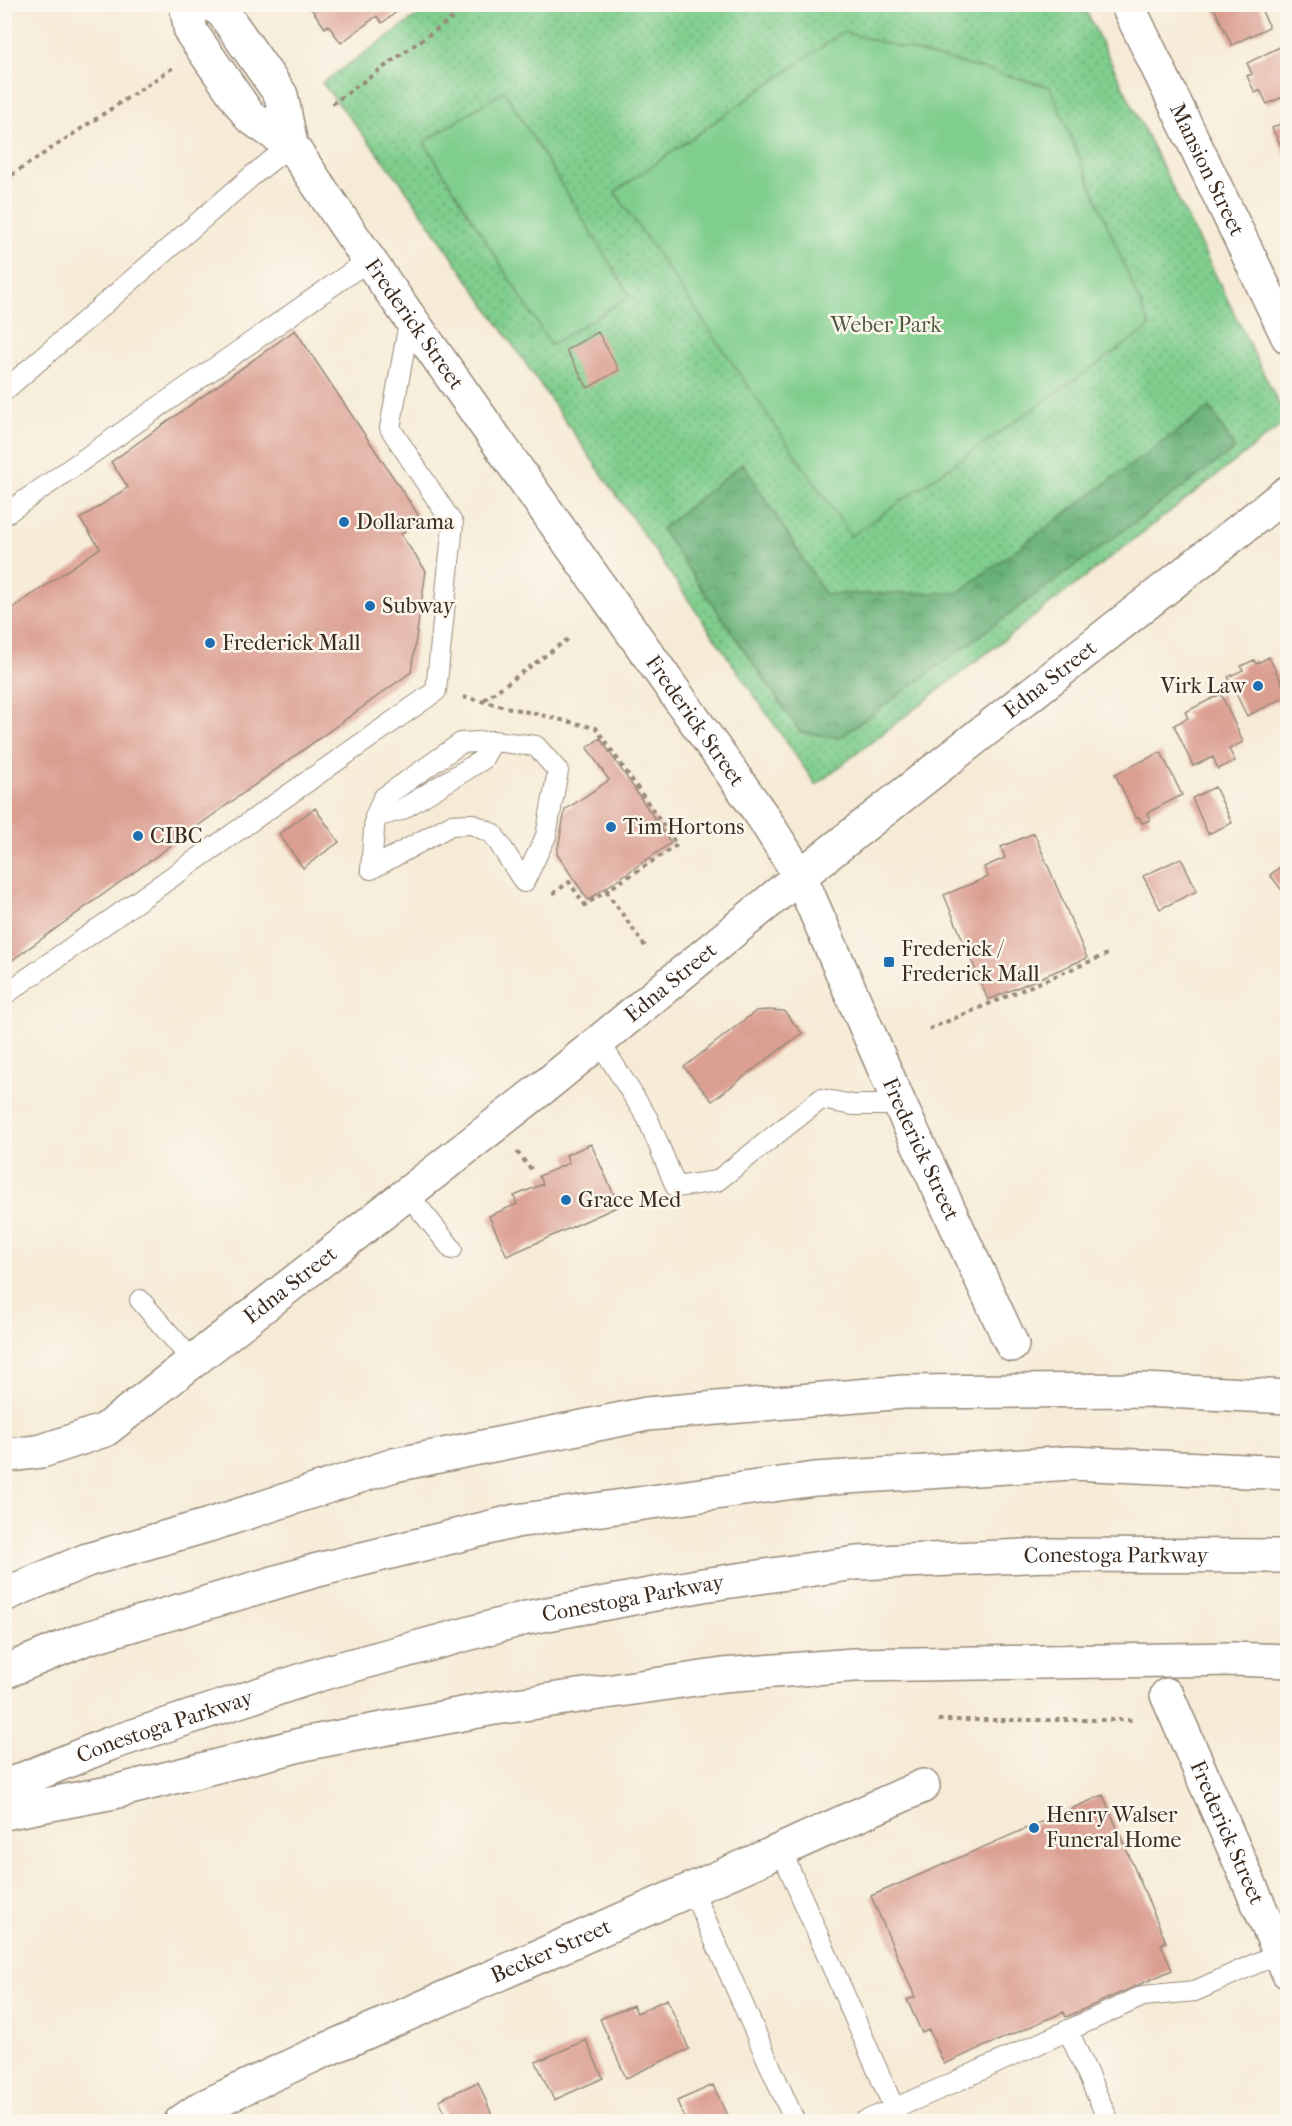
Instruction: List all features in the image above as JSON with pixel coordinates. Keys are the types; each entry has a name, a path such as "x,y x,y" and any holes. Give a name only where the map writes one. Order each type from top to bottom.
{"main road":[{"name":"Frederick Street","path":"186,4 191,32 250,117 291,145 369,260 763,818 800,876 900,1105 1012,1345"},
{"name":"Frederick Street","path":"210,4 222,10 281,95 291,145"},
{"name":"Mansion Street","path":"1127,4 1287,337"},
{"name":"Edna Street","path":"4,1456 42,1451 105,1430 550,1082 800,876 1287,492"},
{"path":"1143,1390 1245,1377 1287,1376"},
{"path":"4,1595 87,1560 209,1525 394,1464 647,1414 904,1392 1143,1390 1287,1397"},
{"path":"4,1672 84,1639 314,1571 516,1521 815,1479 1071,1463 1287,1473"},
{"name":"Conestoga Parkway","path":"4,1787 109,1744 324,1673 526,1618 703,1586 856,1563 1048,1555 1287,1556"},
{"name":"Conestoga Parkway","path":"4,1813 114,1792 319,1741 489,1709 723,1675 866,1665 1234,1659 1287,1661"},
{"name":"Frederick Street","path":"1167,1695 1283,1963"},
{"name":"Becker Street","path":"181,2121 201,2108 312,2056 781,1850 923,1785"}],"lane":[{"path":"4,391 253,175 291,145"},
{"path":"4,515 369,260"},
{"path":"4,995 436,691 453,524 390,428 410,317"},
{"path":"493,741 536,746 558,771 546,836 524,882 493,834 472,824 451,825 371,869 375,818 401,810 482,759 493,741"},
{"path":"599,1041 648,1119 676,1187 717,1181 821,1099 853,1105 900,1105"},
{"path":"407,1193 452,1249"},
{"path":"140,1300 193,1361"},
{"path":"781,1850 894,2108"},
{"path":"692,1889 795,2121"},
{"path":"863,2121 1143,1996 1195,1992 1283,1963"},
{"path":"1068,2030 1109,2121"}],"path":[{"path":"332,104 472,4"},
{"path":"4,180 174,67"},
{"path":"483,701 571,637"},
{"path":"606,891 647,949"},
{"path":"929,1029 1110,953"},
{"path":"938,1720 1134,1720"}],"green space":[{"name":"Weber Park","path":"433,5 1083,5 1287,421 816,785 400,181 322,83"},
{"path":"843,32 1050,87 1150,327 851,536 615,192"},
{"path":"504,91 630,296 551,345 424,142"},
{"path":"1210,407 1235,449 840,738 800,732 661,529 743,463 825,594 957,593"}],"building":[{"path":"308,4 407,4 382,23 377,16 341,43 328,25 325,28"},
{"path":"1212,4 1259,4 1269,27 1232,45"},
{"path":"1286,44 1288,48 1288,95 1267,104 1260,90 1255,93 1247,76 1252,74 1247,63"},
{"path":"1288,120 1288,160 1272,128"},
{"name":"Frederick Mall","path":"295,330 419,516 401,535 426,571 411,672 4,966 4,614 100,548 80,519 128,487 111,462"},
{"path":"598,332 619,370 588,388 566,350"},
{"name":"Virk Law","path":"1269,657 1288,696 1247,716 1228,677 1243,670 1241,666 1254,660 1256,664"},
{"path":"1221,694 1243,742 1229,749 1235,761 1218,769 1213,757 1193,766 1174,725 1188,718 1185,712"},
{"name":"Tim Hortons","path":"600,738 671,843 588,900 557,854 565,810 609,780 587,748"},
{"path":"1161,752 1182,795 1147,813 1150,820 1142,823 1139,817 1136,818 1115,774"},
{"path":"1215,787 1232,823 1208,834 1192,798"},
{"path":"315,808 339,842 303,868 279,834"},
{"path":"1034,833 1087,958 988,1000 944,895 988,877 984,867 1005,858 1001,847"},
{"path":"1181,858 1197,891 1160,909 1143,876"},
{"path":"1288,861 1288,898 1270,875"},
{"path":"756,1011 784,1011 802,1033 712,1101 684,1067"},
{"name":"Grace Med","path":"591,1144 619,1206 507,1256 489,1216 517,1204 514,1196 543,1184 539,1176 569,1163 566,1155"},
{"path":"1103,1795 1166,1942 1161,1944 1172,1970 1066,2017 1064,2012 944,2064 929,2030 922,2033 907,2000 915,1997 871,1896"},
{"path":"667,1999 689,2049 626,2078 600,2019 633,2005 637,2013"},
{"path":"586,2040 603,2078 554,2100 536,2062"},
{"path":"478,2082 495,2122 448,2122 439,2100"},
{"path":"713,2085 730,2122 686,2122 677,2101"}],"place":[{"name":"Dollarama","path":"344,522"},
{"name":"Subway","path":"370,606"},
{"name":"Frederick Mall","path":"210,643"},
{"name":"Virk Law","path":"1258,686"},
{"name":"Tim Hortons","path":"611,827"},
{"name":"CIBC","path":"138,836"},
{"name":"Frederick / Frederick Mall","path":"889,962"},
{"name":"Grace Med","path":"566,1200"},
{"name":"Henry Walser Funeral Home","path":"1034,1828"}]}
